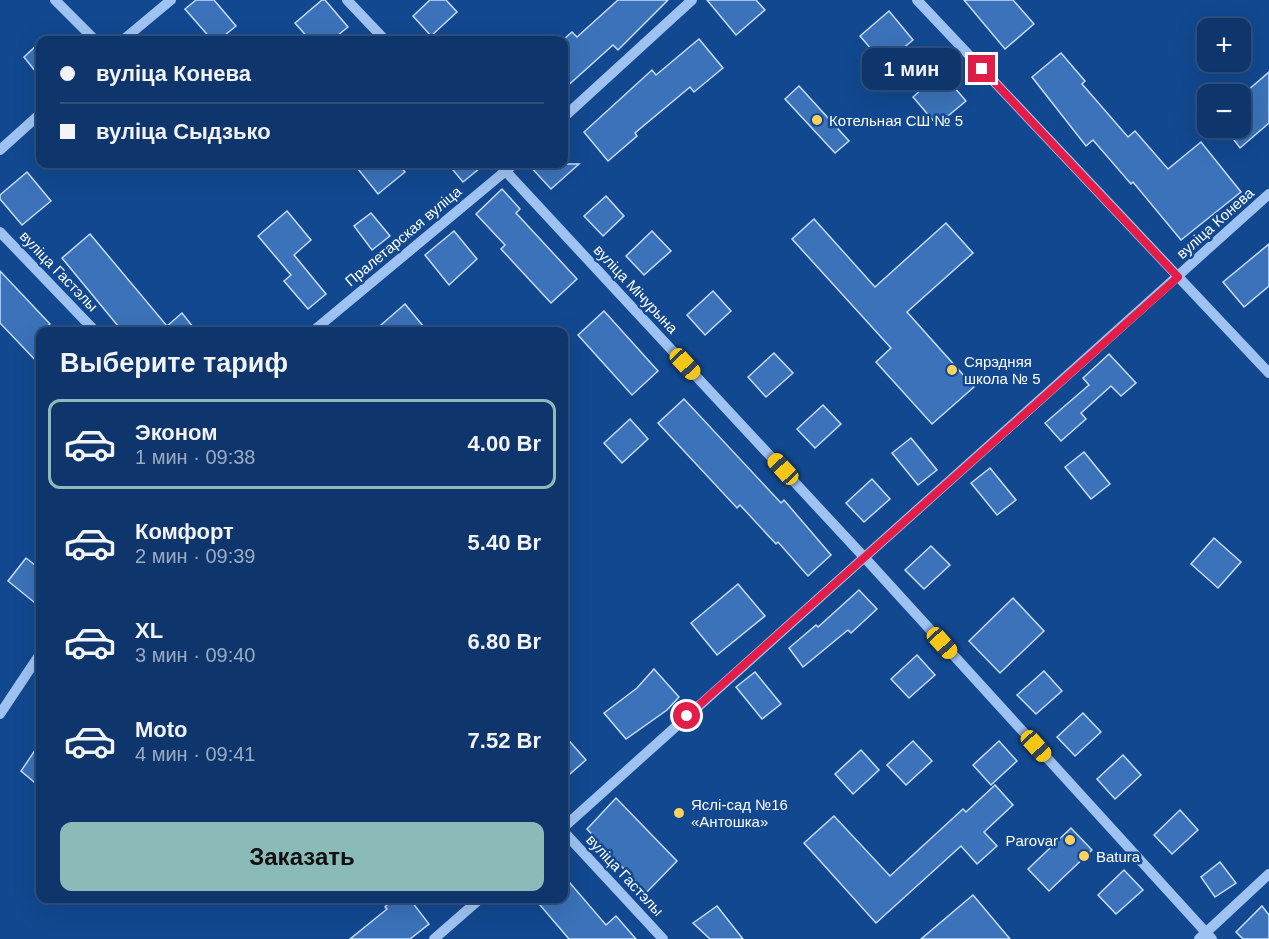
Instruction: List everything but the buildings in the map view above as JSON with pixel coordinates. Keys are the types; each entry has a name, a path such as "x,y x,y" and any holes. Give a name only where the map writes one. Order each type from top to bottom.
{"street":[{"path":"56,0 91,36"},
{"path":"128,36 171,0"},
{"path":"347,0 381,36"},
{"path":"568,113 692,0"},
{"path":"917,0 1269,373"},
{"path":"0,150 36,118"},
{"name":"Пралетарская вуліца","path":"318,327 504,168"},
{"name":"вуліца Мічурына","path":"508,168 864,557 1206,937"},
{"name":"вуліца Конева","path":"568,823 1269,194"},
{"name":"вуліца Гастэлы","path":"0,232 91,327"},
{"path":"0,714 36,660"},
{"name":"вуліца Гастэлы","path":"568,836 663,939"},
{"path":"1206,937 1269,874"},
{"path":"434,939 475,903"}],"place":[{"name":"Котельная СШ № 5","path":"817,120"},
{"name":"Сярэдняя школа № 5","path":"952,370"},
{"name":"Яслі-сад №16 «Антошка»","path":"679,813"},
{"name":"Parovar","path":"1070,840"},
{"name":"Batura","path":"1084,856"}],"route":[{"path":"687,716 1178,277 982,69"}]}
